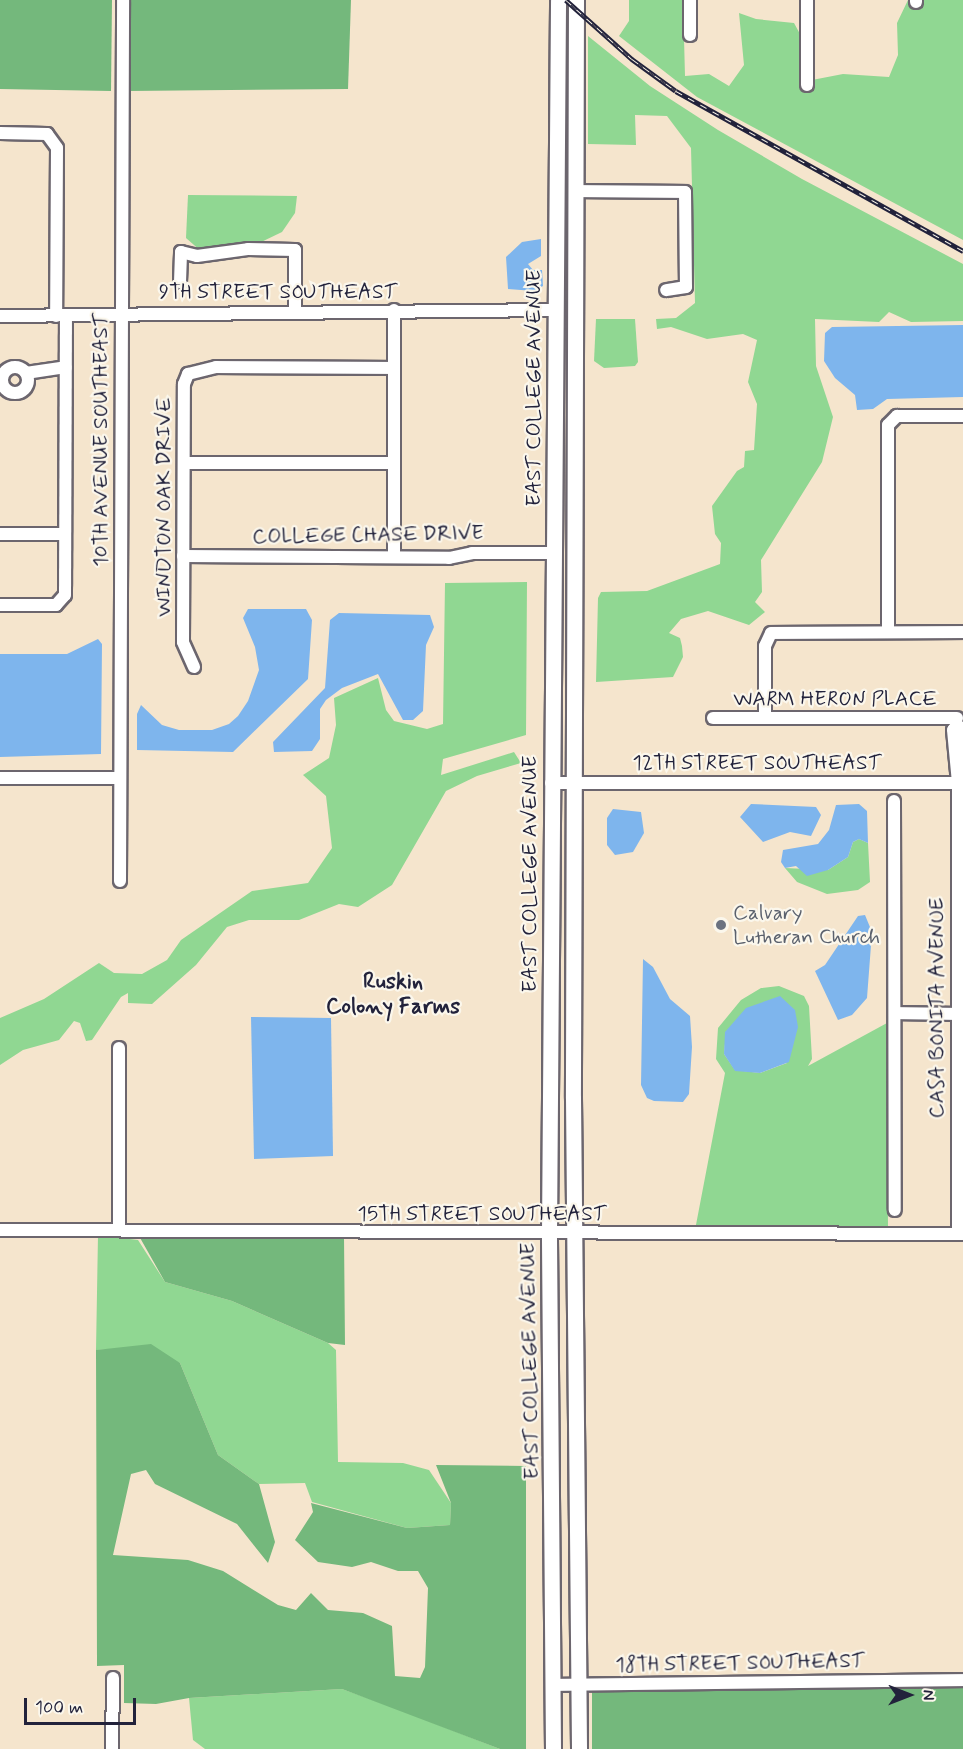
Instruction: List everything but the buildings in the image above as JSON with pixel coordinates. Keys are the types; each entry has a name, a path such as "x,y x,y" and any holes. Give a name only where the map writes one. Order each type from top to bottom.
{"main road":[{"name":"EAST COLLEGE AVENUE","path":"553,1749 549,1234 558,0"},
{"name":"EAST COLLEGE AVENUE","path":"576,0 575,191 571,293 576,406 574,1234 579,1749"},
{"path":"556,218 565,237 571,293 556,310 567,317 571,328 570,375 576,406"}],"street":[{"name":"10TH AVENUE SOUTHEAST","path":"120,881 123,0"},
{"path":"690,0 690,35"},
{"path":"807,0 807,85"},
{"path":"0,133 47,134 57,148 61,316 66,367 65,595 62,603 0,605"},
{"path":"575,191 685,192 686,287 666,290"},
{"path":"180,282 181,252 209,256 248,249 295,249 295,311"},
{"path":"394,310 394,557"},
{"name":"9TH STREET SOUTHEAST","path":"0,316 61,316 121,312 556,310"},
{"path":"26,374 66,367"},
{"name":"WINDTON OAK DRIVE","path":"194,667 183,642 184,384 195,370 394,368"},
{"path":"888,632 888,425 897,417 963,416"},
{"path":"184,463 394,463"},
{"path":"0,534 66,534"},
{"name":"COLLEGE CHASE DRIVE","path":"183,556 394,557 554,553"},
{"path":"765,718 765,646 771,633 963,632"},
{"name":"WARM HERON PLACE","path":"713,718 959,720"},
{"name":"CASA BONITA AVENUE","path":"959,720 962,729 962,765 957,770 960,783 956,1014 960,1234"},
{"path":"0,778 120,778"},
{"name":"12TH STREET SOUTHEAST","path":"552,783 960,783"},
{"path":"894,801 895,1210"},
{"path":"895,1013 956,1014"},
{"path":"118,1229 119,1048"},
{"name":"15TH STREET SOUTHEAST","path":"0,1230 960,1234"},
{"path":"112,1749 113,1678"},
{"name":"18TH STREET SOUTHEAST","path":"553,1685 963,1680"}],"green space":[{"path":"0,0 112,0 111,91 0,89"},
{"path":"127,0 351,0 348,89 127,91"},
{"path":"629,0 683,0 685,76 709,74 729,86 744,65 739,13 756,19 794,23 800,34 803,89 812,89 812,80 843,74 889,77 898,55 897,23 908,0 963,0 963,240 697,97 619,36 629,21"},
{"path":"588,36 650,86 718,130 802,179 963,264 963,321 911,322 889,312 879,322 815,319 816,366 833,417 822,462 761,560 762,592 755,602 765,612 749,625 708,611 681,619 669,633 680,638 683,657 673,677 596,682 598,598 601,592 647,591 720,564 721,543 715,534 712,506 737,471 744,467 745,451 754,450 757,404 748,382 757,340 743,334 707,339 671,327 657,329 656,319 676,318 695,303 691,148 667,116 635,115 636,145 588,144"},
{"path":"188,195 297,196 295,213 282,232 255,245 202,252 186,238"},
{"path":"596,319 635,319 638,362 635,366 604,368 594,361"},
{"path":"527,582 526,735 443,759 441,775 514,752 521,763 477,776 446,791 392,885 358,907 339,904 299,920 249,920 227,927 196,965 152,1004 128,1003 128,993 121,997 92,1040 86,1041 80,1023 74,1021 59,1040 23,1050 0,1065 0,1018 44,999 99,963 114,973 142,974 167,960 181,940 252,891 308,883 332,848 326,796 303,775 329,758 336,725 334,698 378,678 386,710 394,721 427,729 443,724 445,583"},
{"path":"859,839 868,843 870,882 858,890 827,894 797,882 785,868 828,870 848,857 853,842"},
{"path":"779,986 804,996 809,1006 812,1059 808,1066 887,1023 888,1230 695,1230 725,1073 716,1059 718,1028 741,1000 761,988","holes":["725,1044 787,1063 760,1073 735,1070 724,1054"]},
{"path":"98,1235 138,1240 165,1282 232,1301 328,1343 336,1350 338,1462 403,1463 429,1470 451,1503 450,1525 407,1528 312,1502 305,1483 259,1484 218,1455 180,1363 120,1349 96,1350"},
{"path":"139,1236 344,1236 345,1345 328,1343 232,1301 165,1282"},
{"path":"151,1344 180,1363 218,1455 259,1484 275,1542 268,1563 237,1524 155,1484 146,1470 131,1474 113,1555 188,1560 223,1571 278,1605 296,1610 311,1593 328,1610 363,1613 392,1626 395,1676 420,1678 425,1667 428,1588 418,1571 398,1571 371,1562 352,1567 318,1562 295,1540 313,1512 311,1503 407,1528 450,1525 451,1503 436,1465 526,1466 526,1749 500,1749 342,1689 189,1698 156,1704 124,1703 124,1665 97,1666 96,1350"},
{"path":"963,1688 963,1749 592,1749 592,1690"},
{"path":"342,1689 500,1749 205,1749 193,1740 189,1698"}],"water":[{"path":"541,239 541,256 528,264 533,270 542,270 543,286 534,291 508,289 506,257 522,242"},
{"path":"963,325 963,397 887,399 873,409 857,410 855,395 835,378 824,361 825,333 832,327"},
{"path":"248,609 306,609 312,620 308,679 233,752 137,750 137,714 141,705 162,725 179,730 212,730 229,724 238,716 248,701 259,670 255,647 243,618"},
{"path":"339,613 430,615 434,627 426,645 423,711 413,720 403,720 378,674 342,688 326,700 320,709 320,739 312,751 274,752 273,742 325,688 330,620"},
{"path":"98,639 102,644 101,754 0,757 0,654 67,654"},
{"path":"751,804 816,807 821,815 811,836 790,832 763,842 740,817"},
{"path":"859,804 867,811 868,843 859,839 853,842 848,857 828,870 807,876 796,866 785,868 781,862 783,850 818,844 829,830 836,805"},
{"path":"613,809 641,812 644,833 633,852 615,855 607,845 607,818"},
{"path":"865,915 872,932 867,998 852,1015 838,1020 815,971 825,965 858,916"},
{"path":"643,959 653,967 670,999 690,1016 692,1047 689,1094 683,1102 654,1101 647,1098 641,1085"},
{"path":"780,996 795,1010 798,1027 789,1062 760,1073 735,1071 724,1054 725,1032 746,1008"},
{"path":"251,1017 331,1018 333,1156 254,1159"}],"railway":[{"path":"566,0 632,59 676,91 963,251"}],"place":[{"name":"Calvary Lutheran Church","path":"721,925"}],"district":[{"name":"Ruskin Colony Farms","path":"393,994"}]}
